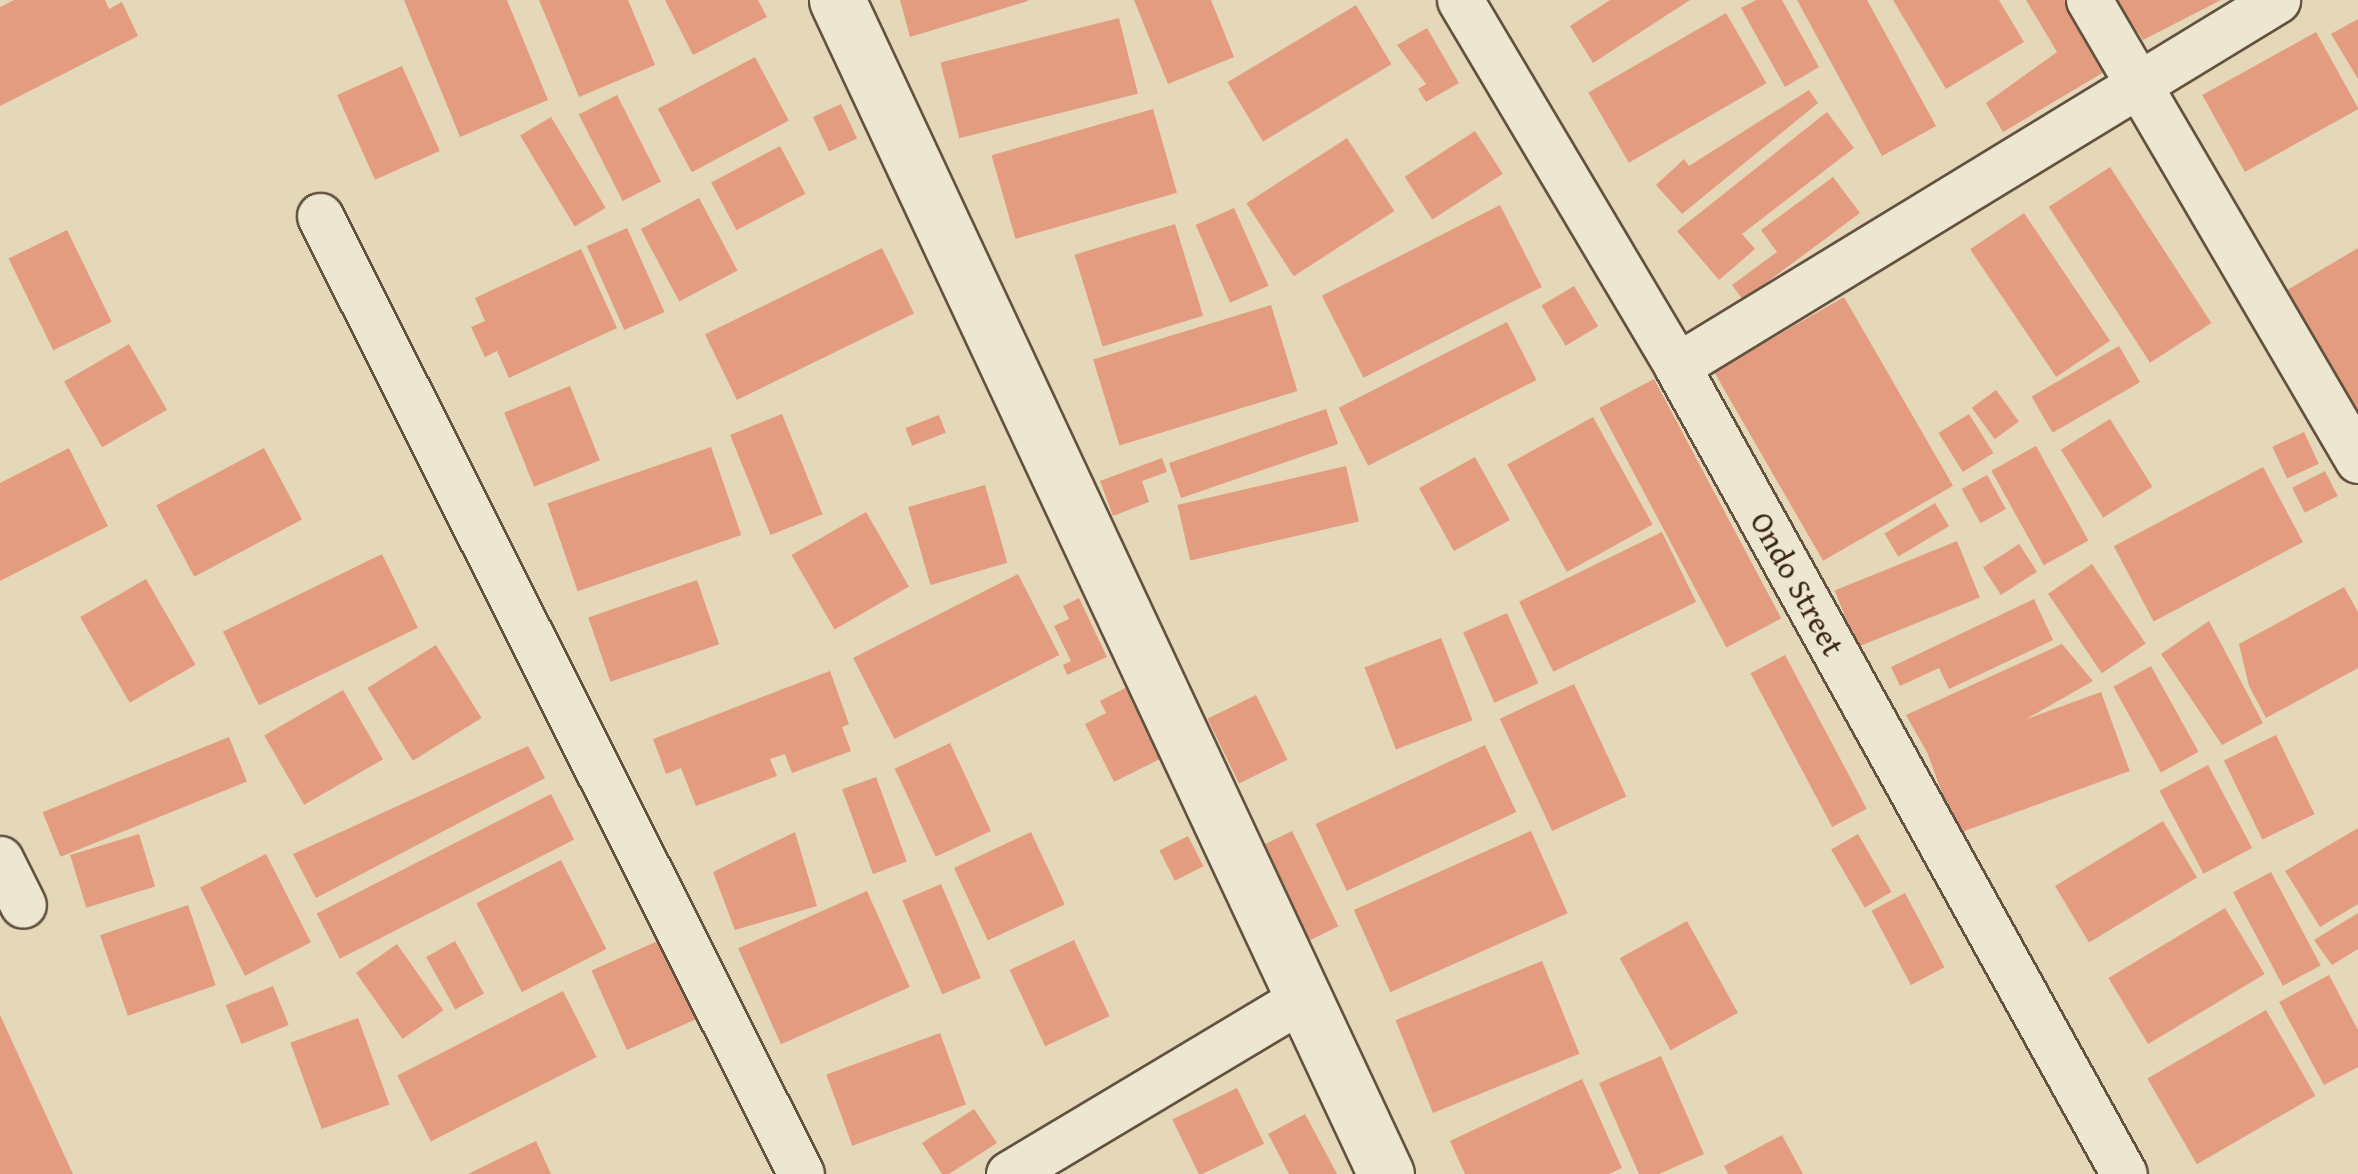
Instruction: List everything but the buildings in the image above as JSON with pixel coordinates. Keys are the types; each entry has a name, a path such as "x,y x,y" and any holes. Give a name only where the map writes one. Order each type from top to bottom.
{"street":[{"path":"837,0 1386,1174"},
{"name":"Ondo Street","path":"1460,0 1676,366 2124,1174"},
{"path":"2090,0 2358,460"},
{"path":"1676,366 2277,0"},
{"path":"320,216 800,1174"},
{"path":"0,859 23,904"},
{"path":"1009,1174 1306,996"}]}
